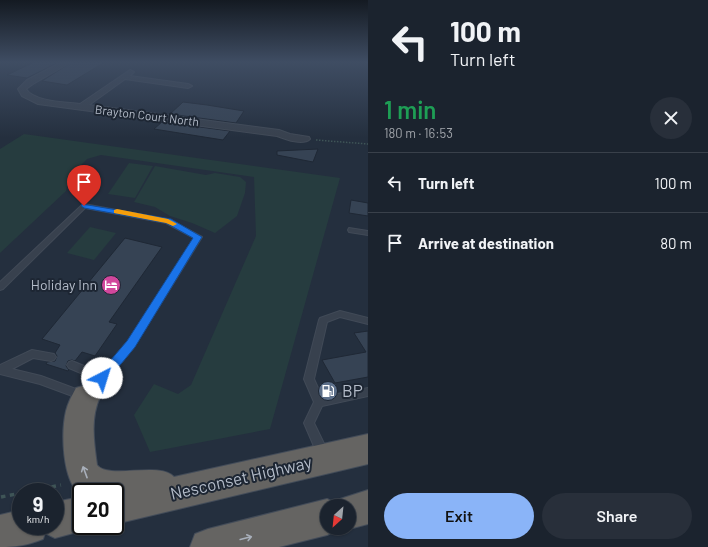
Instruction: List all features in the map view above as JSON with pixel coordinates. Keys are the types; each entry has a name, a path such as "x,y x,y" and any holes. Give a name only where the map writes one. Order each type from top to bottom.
{"highway":[{"path":"94,387 81,406 79,420 82,463 86,478 106,487 201,487"},
{"name":"Nesconset Highway","path":"124,505 368,449"},
{"path":"356,510 368,507"},
{"path":"208,547 320,519"},
{"path":"0,533 12,530"}],"street":[{"name":"Brayton Court North","path":"24,88 22,89 25,94 38,101 280,133 288,137 305,139"},
{"path":"81,107 108,88"}],"lane":[{"path":"0,287 84,206 168,221 198,237 131,344 94,387"},
{"path":"352,230 368,233"},
{"path":"325,459 309,423 319,402 309,379 323,320 340,314 368,321"},
{"path":"0,370 32,354 51,357"},
{"path":"72,365 94,387"},
{"path":"0,370 41,380 94,387"},
{"path":"319,402 368,392"}],"path":[{"path":"305,139 342,144 368,144"},
{"path":"1,497 12,495"}],"green space":[{"path":"24,134 340,178 270,429 150,452 134,415 154,384 178,394 191,385 256,236 254,177 101,155 87,159 69,177 66,191 0,253 0,149"},
{"path":"129,163 153,166 135,198 108,194"},
{"path":"155,166 206,175 215,173 240,177 246,182 245,193 237,216 215,233 192,223 170,216 155,207 134,202"},
{"path":"90,227 116,233 94,260 67,253"}],"building":[{"path":"183,102 244,111 236,123 170,114"},
{"path":"162,122 230,131 223,140 154,129"},
{"path":"318,149 313,162 277,155 277,151"},
{"path":"351,200 368,203 368,216 349,213"},
{"name":"Holiday Inn","path":"125,238 162,247 109,322 117,324 95,356 82,352 75,361 68,361 66,366 69,370 68,371 46,364 47,362 55,361 57,356 55,353 60,345 42,339"},
{"path":"368,331 368,377 335,383 322,360 366,352 354,333"}],"slow traffic":[{"path":"117,212 168,221 173,224"}],"place":[{"name":"Holiday Inn","path":"111,285"},
{"name":"BP","path":"328,391"}],"route":[{"path":"84,206 168,221 198,237 131,344 102,378"}]}
